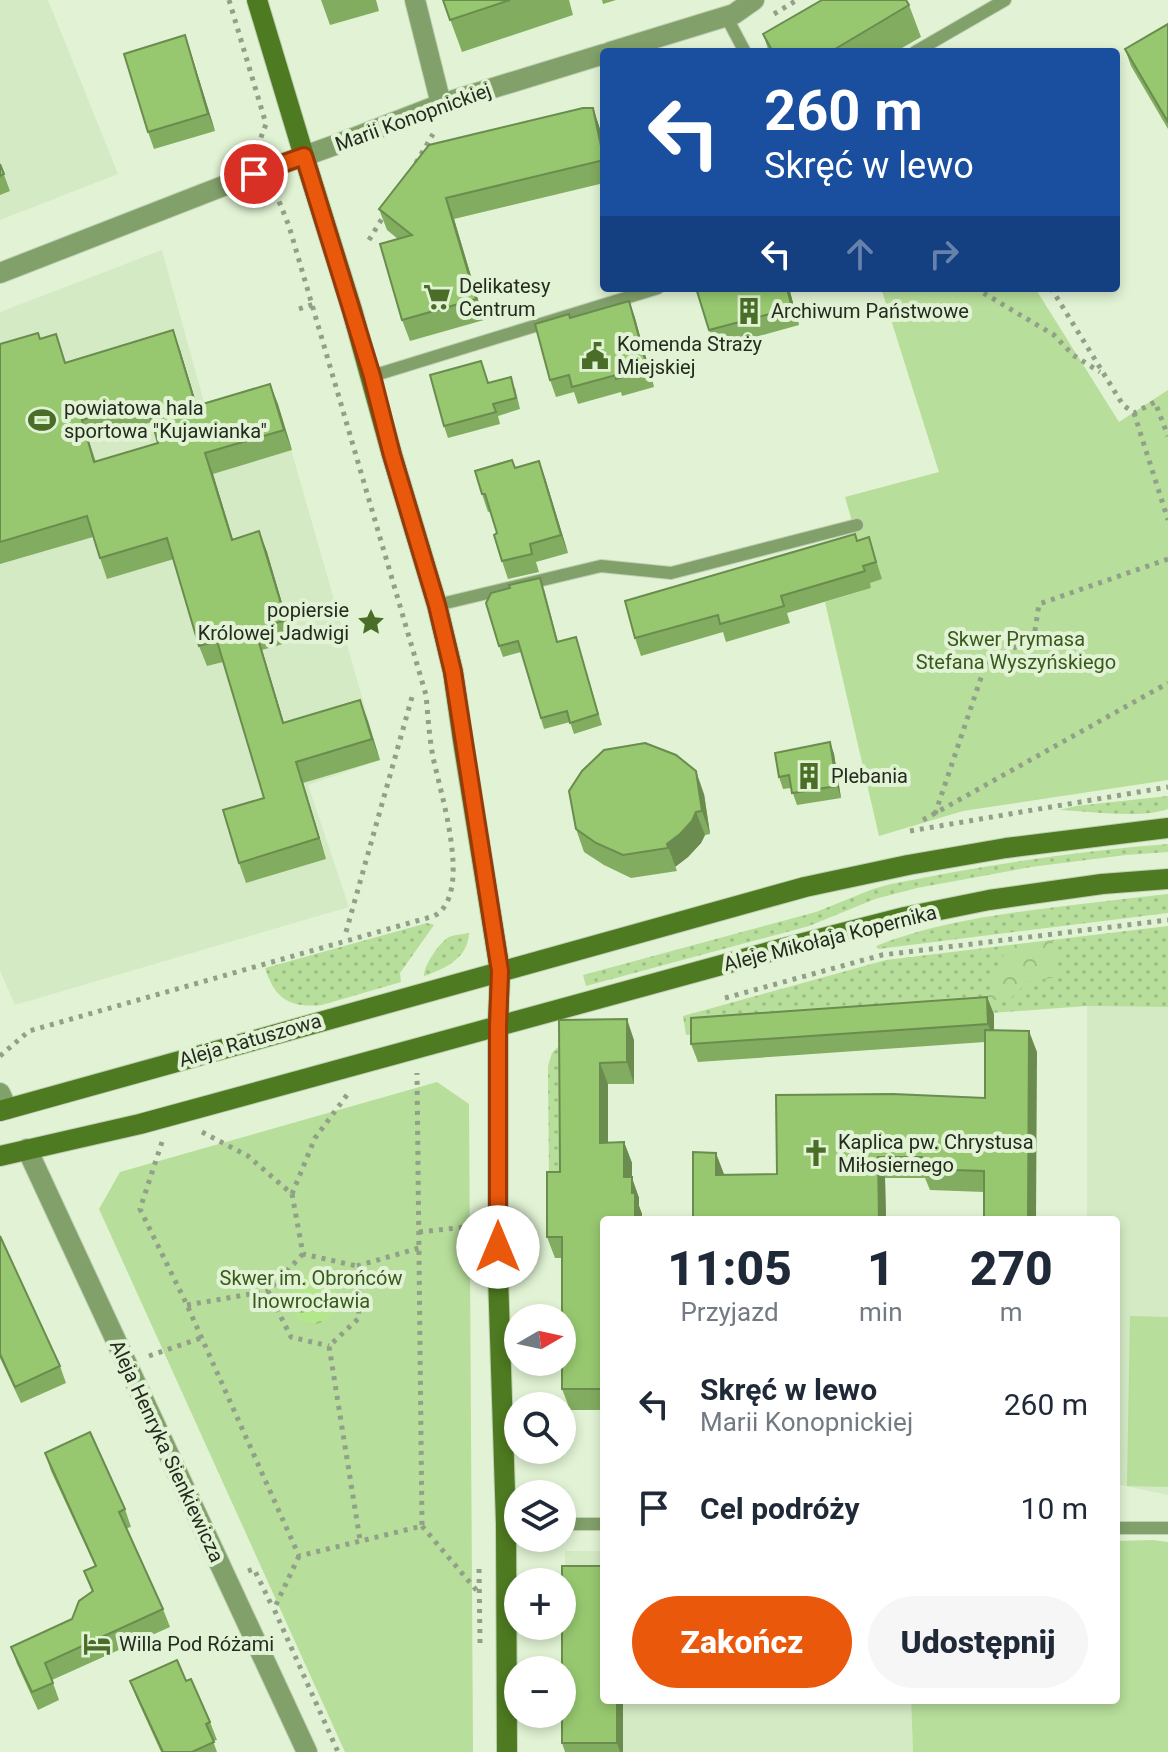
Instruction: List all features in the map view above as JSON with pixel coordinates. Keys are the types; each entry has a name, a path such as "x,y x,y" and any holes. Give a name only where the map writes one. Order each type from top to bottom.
{"street":[{"path":"257,0 372,376 453,672 500,971 498,1275 510,1480"},
{"path":"415,0 441,104"},
{"path":"623,48 734,14 754,0"},
{"name":"Marii Konopnickiej","path":"0,273 441,104 600,55"},
{"path":"500,971 805,887 1006,848 1168,828"},
{"name":"Aleje Mikołaja Kopernika","path":"498,1026 905,917 989,900 1102,884 1168,879"},
{"name":"Aleja Ratuszowa","path":"2,1104 500,971"},
{"path":"0,1156 140,1124 498,1026"},
{"name":"Aleja Henryka Sienkiewicza","path":"27,1149 307,1752"},
{"path":"507,1752 511,1552"}],"lane":[{"path":"922,48 1005,0"},
{"path":"726,16 743,48"},
{"path":"372,376 645,292"},
{"path":"437,605 601,566 671,573 857,525"},
{"path":"576,1524 600,1524"},
{"path":"1120,1528 1168,1528"}],"path":[{"path":"0,1056 29,1031 434,916 441,913 450,897 454,871 433,757 426,695 315,304 267,169 260,140 266,124 229,0"},
{"path":"415,164 438,126"},
{"path":"369,240 392,202"},
{"path":"982,292 1054,335 1073,355 1104,375"},
{"path":"1053,292 1123,405 1134,413 1168,520"},
{"path":"299,309 315,304"},
{"path":"1134,413 1155,402 1168,436"},
{"path":"935,814 986,663 1034,637 1039,604 1168,559"},
{"path":"923,820 1168,683"},
{"path":"346,932 412,697"},
{"path":"910,831 1168,787"},
{"path":"725,998 882,955 1168,920"},
{"path":"417,1073 422,1526 479,1593"},
{"path":"303,1254 292,1194 315,1138 347,1095"},
{"path":"201,1131 248,1156 292,1194"},
{"path":"162,1141 140,1209 187,1305 299,1556 274,1609"},
{"path":"419,1232 475,1226"},
{"path":"303,1254 357,1266 419,1248"},
{"path":"187,1305 268,1291 303,1254"},
{"path":"329,1346 359,1318 357,1266"},
{"path":"268,1291 291,1337 329,1346"},
{"path":"160,1351 201,1338"},
{"path":"329,1346 360,1540"},
{"path":"299,1556 422,1526"},
{"path":"254,1569 338,1752"}],"shaded area":[{"path":"0,0 48,0 118,174 0,220"},
{"path":"162,250 210,424 278,404 380,760 308,785 349,907 15,1005 0,971 0,312"},
{"path":"1087,1006 1168,1007 1168,1495 1120,1485 1120,1216 1087,1216"},
{"path":"600,1551 600,1704 911,1704 913,1752 566,1752 566,1728 576,1728 576,1656 566,1656 565,1640 576,1640 576,1568 565,1568 565,1552"}],"green space":[{"name":"Skwer Prymasa Stefana Wyszyńskiego","path":"882,292 1038,292 1119,422 1168,390 1168,780 963,811 879,836 825,602 871,588 845,497 939,472"},
{"path":"1168,796 1168,809 1157,812 1129,814 1059,810 1076,806"},
{"path":"1168,844 1168,852 1031,867 917,888 875,899 809,926 586,986 583,975 816,912 891,884 1029,860"},
{"path":"1168,894 1168,913 878,949 876,946 973,919"},
{"path":"427,923 434,925 400,973 401,982 322,1005 301,1005 285,999 273,987 265,968"},
{"path":"1168,926 1168,1007 1087,1006 686,1035 683,1016 886,960"},
{"path":"469,933 460,956 440,970 424,976 429,960 445,940"},
{"path":"1052,940 1059,977 1029,981 1011,998 986,1001 1007,946"},
{"path":"560,1045 564,1191 549,1185 548,1066 552,1053"},
{"name":"Skwer im. Obrońców Inowrocławia","path":"437,1082 469,1104 473,1752 345,1752 99,1209 120,1172"},
{"path":"1130,1316 1168,1317 1168,1487 1127,1486"},
{"path":"1120,1541 1168,1542 1168,1752 913,1752 911,1704 1120,1704"}],"water":[{"path":"308,1275 327,1279 338,1294 334,1313 319,1324 300,1321 289,1305 293,1286"}],"building":[{"path":"443,0 510,0 450,20"},
{"path":"822,0 906,0 909,5 837,48 771,48 763,34"},
{"path":"1168,24 1168,122 1125,49"},
{"path":"185,35 208,114 148,132 124,54"},
{"path":"593,108 600,141 600,161 446,198 476,299 402,320 380,244 412,235 379,209 429,145"},
{"path":"697,292 788,292 792,308 709,330"},
{"name":"Komenda Straży Miejskiej","path":"629,301 648,370 572,387 569,375 550,380 535,324 569,314 570,318"},
{"path":"173,330 196,406 270,384 284,430 205,453 232,540 259,531 286,620 255,629 283,723 360,700 372,739 296,762 319,838 239,863 223,810 264,798 217,641 199,646 167,538 100,558 87,516 0,542 0,344 38,333 40,339 56,334 65,363","holes":["146,401 158,443 94,462 82,420"]},
{"path":"481,361 488,383 511,377 516,398 493,404 496,412 444,426 430,375"},
{"path":"512,460 515,468 539,461 561,535 530,544 532,554 502,561 494,535 497,533 475,471"},
{"path":"855,534 857,541 869,537 876,562 863,566 865,571 781,596 784,606 720,624 718,615 635,638 625,601"},
{"path":"540,578 557,642 576,637 598,714 570,723 567,711 541,718 518,641 499,646 486,603 491,593"},
{"name":"Plebania","path":"830,742 837,786 792,793 789,775 779,777 775,753"},
{"path":"645,743 676,755 696,771 702,811 696,812 692,821 667,844 668,848 623,855 596,843 576,829 569,791 582,771 604,750"},
{"path":"987,997 988,1024 691,1044 691,1018"},
{"path":"627,1019 627,1062 600,1063 600,1143 624,1142 624,1177 632,1177 635,1216 600,1216 600,1389 562,1389 562,1376 576,1376 576,1304 562,1304 562,1237 547,1237 547,1172 560,1172 559,1020"},
{"path":"985,1030 1029,1031 1028,1216 984,1216 984,1171 922,1169 922,1157 878,1157 879,1216 693,1216 693,1152 716,1153 716,1175 777,1174 776,1095 893,1094 985,1098"},
{"path":"0,1236 60,1366 15,1387 0,1354"},
{"path":"90,1432 125,1509 119,1512 163,1609 45,1663 53,1683 32,1692 11,1647 72,1619 79,1601 93,1591 84,1571 96,1566 45,1453"},
{"path":"562,1566 600,1566 600,1704 617,1704 617,1743 562,1743 562,1728 576,1728 576,1656 562,1656 562,1640 576,1640 576,1568"},
{"path":"177,1660 186,1681 191,1679 210,1722 206,1724 214,1742 192,1752 163,1752 130,1681"}],"place":[{"name":"Delikatesy Centrum","path":"437,297"},
{"name":"Archiwum Państwowe","path":"749,311"},
{"name":"Komenda Straży Miejskiej","path":"595,356"},
{"name":"powiatowa hala sportowa \"Kujawianka\"","path":"42,420"},
{"name":"popiersie Królowej Jadwigi","path":"371,622"},
{"name":"Plebania","path":"809,776"},
{"name":"Kaplica pw. Chrystusa Miłosiernego","path":"816,1153"},
{"name":"Willa Pod Różami","path":"97,1644"}],"route":[{"path":"254,174 304,156 372,376 453,672 500,971 498,1247"}]}
